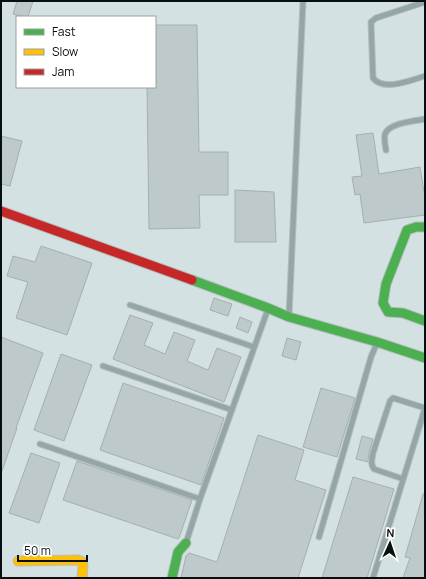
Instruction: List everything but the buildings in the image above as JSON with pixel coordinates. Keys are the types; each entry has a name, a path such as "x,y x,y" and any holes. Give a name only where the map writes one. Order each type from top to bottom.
{"street":[{"path":"1,211 289,317 377,342 425,358"},
{"path":"425,226 407,230 386,284 383,303 388,312 403,313 425,320"},
{"path":"172,578 178,552 186,543"},
{"path":"18,560 78,560 82,562 83,566 82,578"}],"lane":[{"path":"289,317 303,1"},
{"path":"425,2 376,18 371,22 371,30 373,78 376,82 382,84 399,84 425,76"},
{"path":"386,150 385,137 389,128 425,119"},
{"path":"130,305 254,347"},
{"path":"186,543 200,499 268,308"},
{"path":"319,538 371,357 377,342"},
{"path":"103,366 232,410"},
{"path":"373,578 425,408 393,398 390,401 371,462 374,469 403,479"},
{"path":"40,444 200,499"}],"traffic: fast":[{"path":"425,227 416,227 407,230 386,284 383,303 388,312 403,313 425,321"},
{"path":"192,280 289,317 377,342 425,358"},
{"path":"172,578 178,552 186,543"}],"traffic: slow":[{"path":"18,561 78,560 82,562 83,566 82,578"}],"traffic: jam":[{"path":"1,211 192,280"}]}
